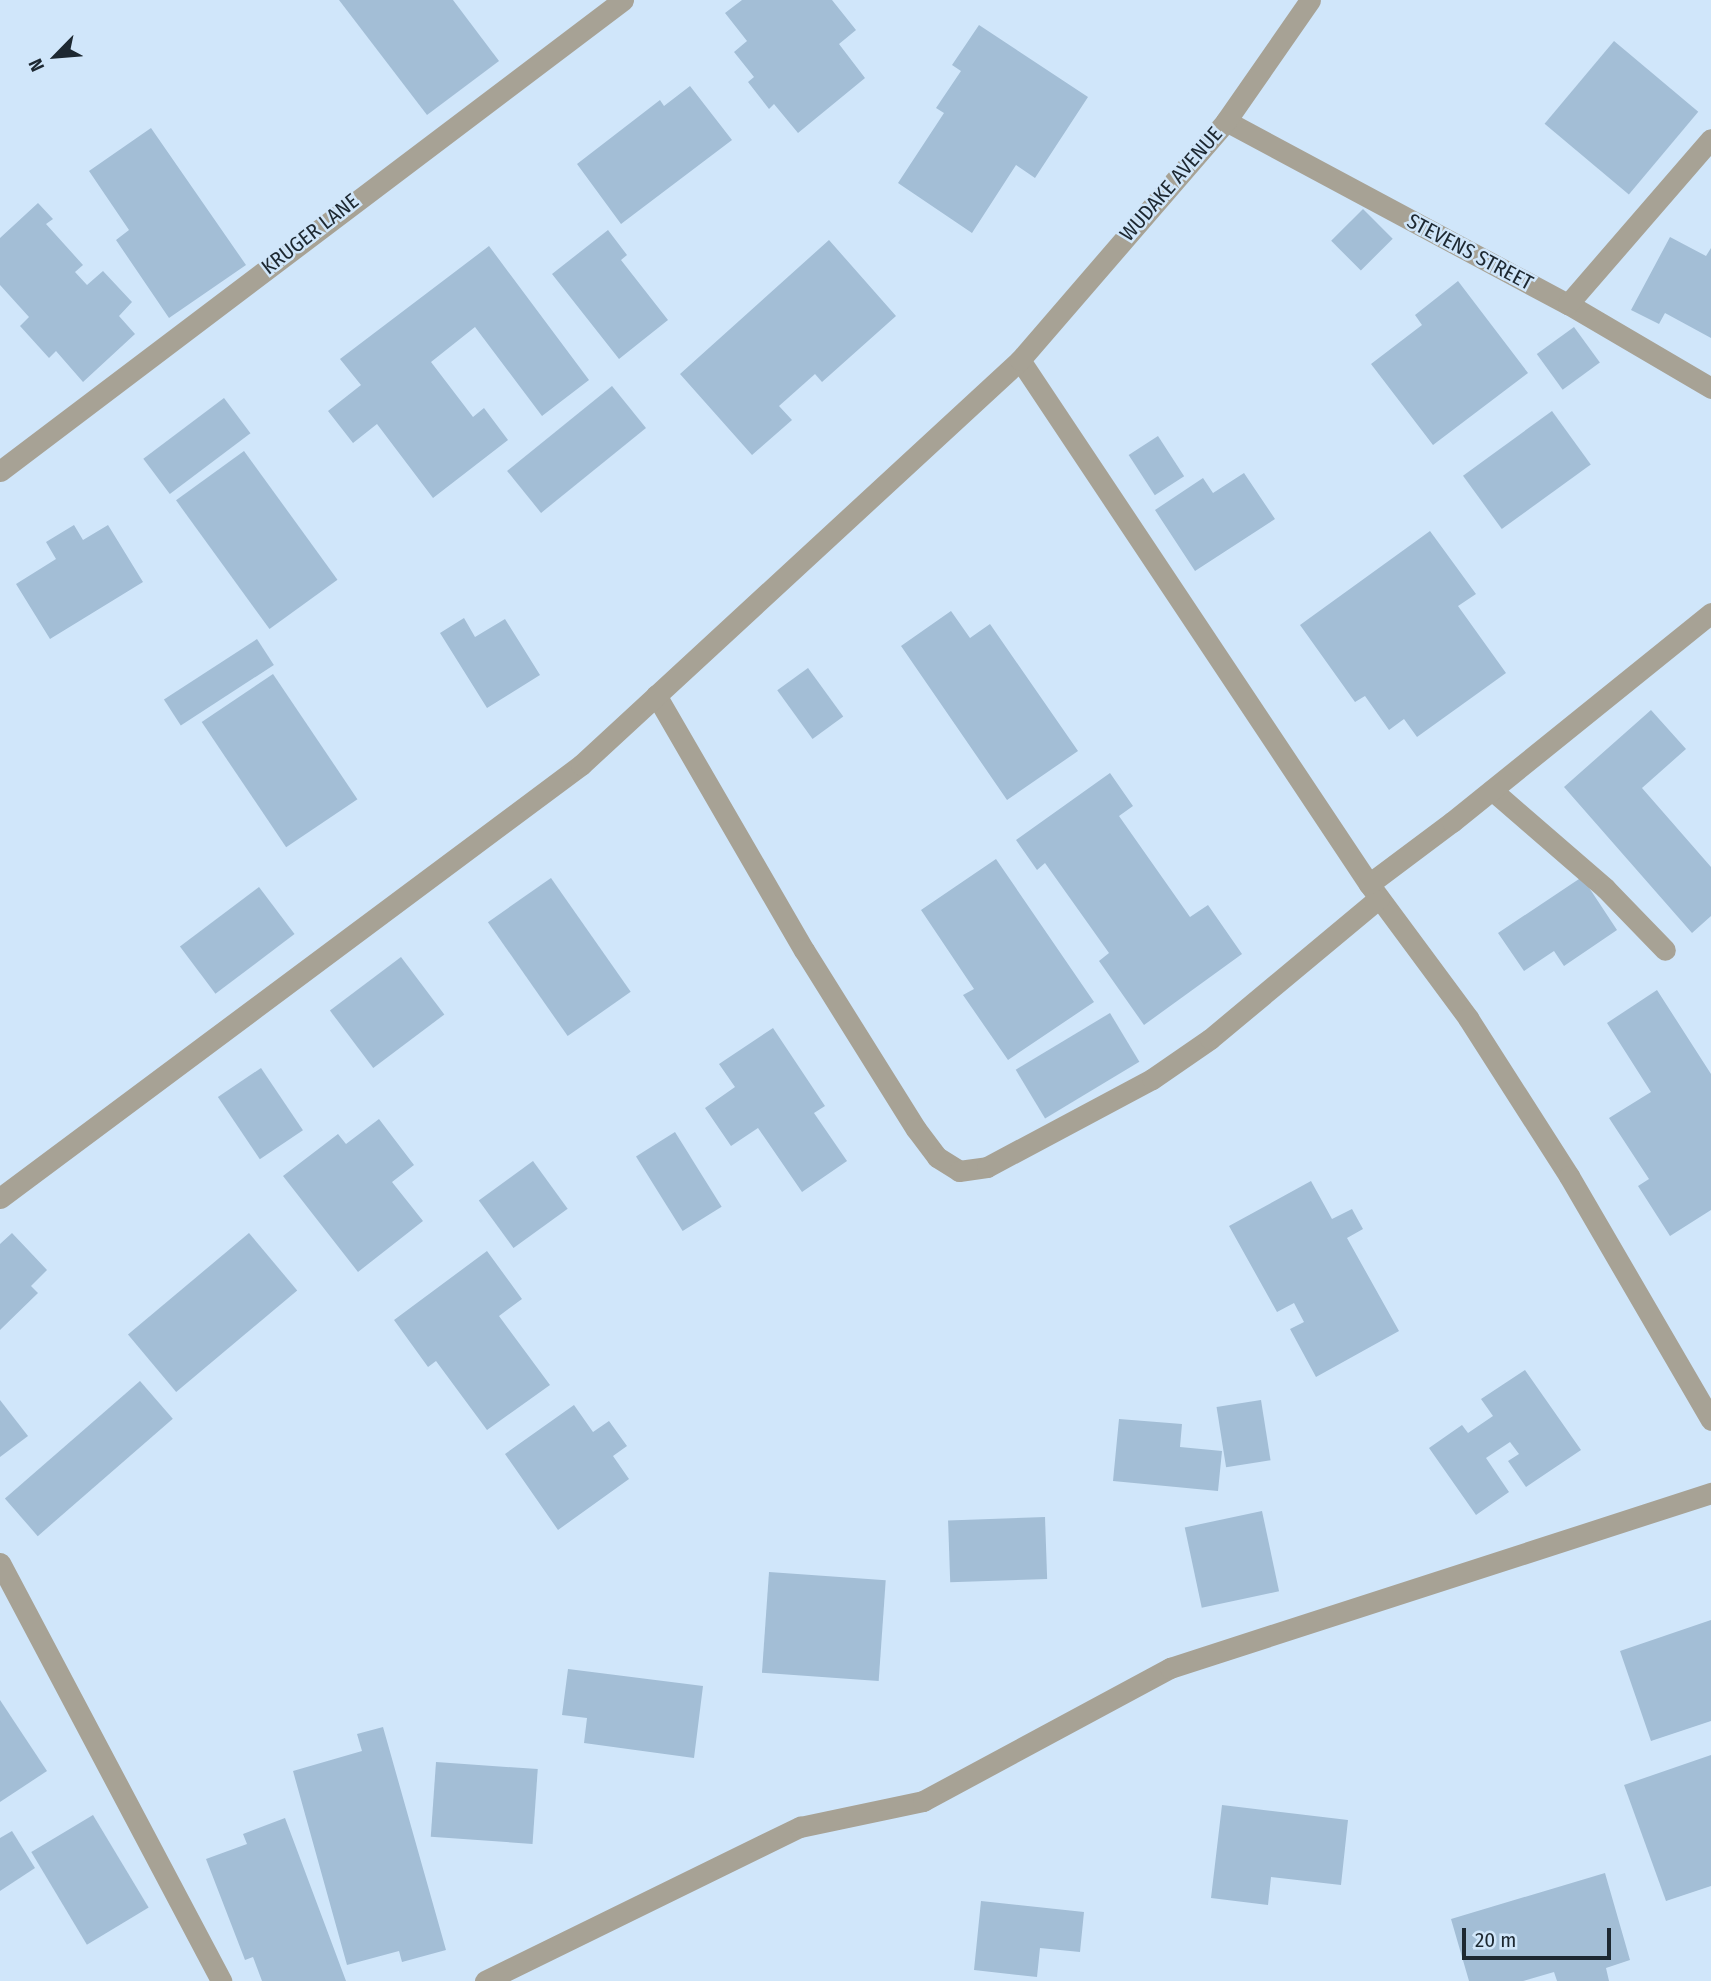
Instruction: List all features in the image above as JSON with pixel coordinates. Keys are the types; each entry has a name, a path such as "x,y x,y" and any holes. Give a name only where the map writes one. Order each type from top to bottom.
{"street":[{"name":"KRUGER LANE","path":"0,471 623,0"},
{"name":"WUDAKE AVENUE","path":"0,1198 581,765 1020,360 1226,121 1310,0"},
{"name":"STEVENS STREET","path":"1226,121 1568,304 1711,388"},
{"path":"1568,304 1711,139"},
{"path":"1020,360 1374,891 1468,1018 1569,1176 1711,1419"},
{"path":"656,695 804,950 916,1129 937,1157 959,1171 987,1167 1152,1079 1210,1039 1374,891 1492,790 1711,613"},
{"path":"1492,790 1605,888 1665,950"},
{"path":"485,1981 800,1827 923,1801 1170,1668 1711,1493"},
{"path":"0,1563 221,1981"}],"building":[{"path":"339,0 453,0 499,61 427,115"},
{"path":"742,0 832,0 856,30 839,44 865,78 798,133 774,104 769,109 748,82 754,77 734,52 747,41 725,13"},
{"path":"979,25 1088,97 1035,178 1016,165 972,233 898,183 944,113 936,108 961,71 952,65"},
{"path":"1614,41 1698,112 1629,194 1545,124"},
{"path":"690,86 732,140 621,224 577,164 660,100 664,106"},
{"path":"151,128 246,265 169,318 116,240 129,230 89,171"},
{"path":"38,203 53,219 46,224 83,265 75,272 87,285 103,271 132,302 119,316 135,334 83,382 56,351 49,358 20,326 29,317 0,285 0,238"},
{"path":"1363,209 1393,239 1361,271 1331,241"},
{"path":"608,230 627,255 621,260 668,320 619,359 552,274"},
{"path":"1670,237 1706,256 1711,248 1711,338 1665,313 1659,324 1631,310"},
{"path":"829,240 896,316 822,382 815,374 779,406 792,420 752,455 680,374"},
{"path":"489,246 589,380 542,416 475,327 431,362 473,417 484,408 508,440 433,498 377,424 353,443 328,411 361,385 340,359"},
{"path":"1458,281 1528,373 1433,445 1371,364 1422,325 1415,315"},
{"path":"1574,327 1600,363 1563,390 1537,354"},
{"path":"612,386 646,428 541,513 507,471"},
{"path":"224,398 250,433 170,494 143,459"},
{"path":"1552,411 1591,464 1502,529 1463,476"},
{"path":"1158,436 1184,476 1155,495 1129,455"},
{"path":"244,451 337,580 270,629 176,500"},
{"path":"1244,473 1275,519 1195,571 1155,510 1203,478 1213,493"},
{"path":"74,525 83,540 108,525 143,582 50,639 16,584 56,559 46,542"},
{"path":"1430,531 1476,594 1458,606 1506,673 1417,737 1404,719 1389,730 1365,696 1355,702 1300,625"},
{"path":"951,611 970,638 990,624 1078,751 1007,800 901,646"},
{"path":"464,618 475,637 505,619 540,675 487,708 440,633"},
{"path":"257,639 274,665 181,725 164,699"},
{"path":"808,668 843,717 813,739 777,690"},
{"path":"273,674 357,799 286,847 202,722"},
{"path":"1651,710 1686,749 1642,788 1711,867 1711,916 1692,933 1564,787"},
{"path":"1110,773 1133,806 1119,816 1190,917 1208,905 1242,954 1144,1025 1099,961 1109,953 1045,863 1037,870 1016,840"},
{"path":"996,859 1094,1002 1008,1060 963,995 974,989 921,910"},
{"path":"1582,877 1617,930 1564,966 1554,951 1524,971 1498,933"},
{"path":"551,878 631,992 568,1036 488,922"},
{"path":"259,887 295,934 215,994 180,947"},
{"path":"401,957 444,1015 373,1068 330,1011"},
{"path":"1657,990 1711,1074 1711,1210 1670,1236 1638,1186 1649,1179 1609,1118 1651,1092 1607,1023"},
{"path":"1110,1013 1139,1062 1045,1119 1016,1070"},
{"path":"773,1028 825,1106 814,1113 847,1161 802,1192 758,1128 731,1146 705,1108 735,1087 719,1064"},
{"path":"261,1068 303,1130 260,1159 218,1097"},
{"path":"379,1119 414,1165 392,1182 423,1221 358,1272 283,1176 338,1134 346,1144"},
{"path":"675,1132 722,1207 683,1231 636,1156"},
{"path":"533,1161 568,1209 513,1248 479,1200"},
{"path":"1311,1181 1332,1219 1352,1209 1363,1229 1347,1238 1399,1331 1316,1377 1290,1329 1304,1322 1294,1303 1277,1312 1229,1226"},
{"path":"12,1233 47,1270 31,1286 38,1293 0,1330 0,1244"},
{"path":"249,1233 297,1290 176,1392 128,1335"},
{"path":"487,1251 522,1299 499,1316 550,1385 487,1430 436,1361 428,1367 394,1320"},
{"path":"1525,1370 1581,1450 1526,1487 1508,1461 1519,1454 1510,1442 1486,1458 1509,1492 1476,1515 1429,1448 1462,1425 1468,1433 1493,1416 1481,1399"},
{"path":"140,1381 173,1419 38,1536 5,1498"},
{"path":"0,1400 28,1436 0,1457"},
{"path":"1261,1400 1271,1460 1226,1467 1217,1407"},
{"path":"574,1405 593,1432 609,1421 627,1446 613,1456 629,1479 558,1530 505,1454"},
{"path":"1119,1419 1182,1424 1180,1447 1222,1451 1218,1491 1113,1481"},
{"path":"1262,1511 1279,1591 1202,1608 1185,1527"},
{"path":"1045,1517 1047,1579 950,1582 948,1520"},
{"path":"769,1572 886,1580 879,1681 762,1673"},
{"path":"1711,1620 1711,1721 1651,1741 1620,1651"},
{"path":"568,1669 703,1686 694,1758 584,1743 587,1718 562,1715"},
{"path":"0,1700 47,1771 0,1802"},
{"path":"383,1727 446,1950 402,1962 399,1951 347,1965 293,1771 362,1751 357,1734"},
{"path":"1711,1755 1711,1886 1666,1901 1624,1785"},
{"path":"436,1762 538,1769 533,1844 431,1837"},
{"path":"1222,1805 1348,1820 1341,1885 1271,1877 1268,1905 1211,1898"},
{"path":"93,1815 149,1908 87,1945 31,1852"},
{"path":"285,1818 346,1981 262,1981 253,1957 245,1960 206,1859 247,1844 243,1834"},
{"path":"12,1831 35,1868 0,1891 0,1838"},
{"path":"1605,1873 1630,1960 1606,1968 1609,1981 1557,1981 1554,1972 1523,1981 1469,1981 1451,1919"},
{"path":"981,1901 1084,1912 1080,1952 1040,1948 1037,1977 974,1970"}]}
